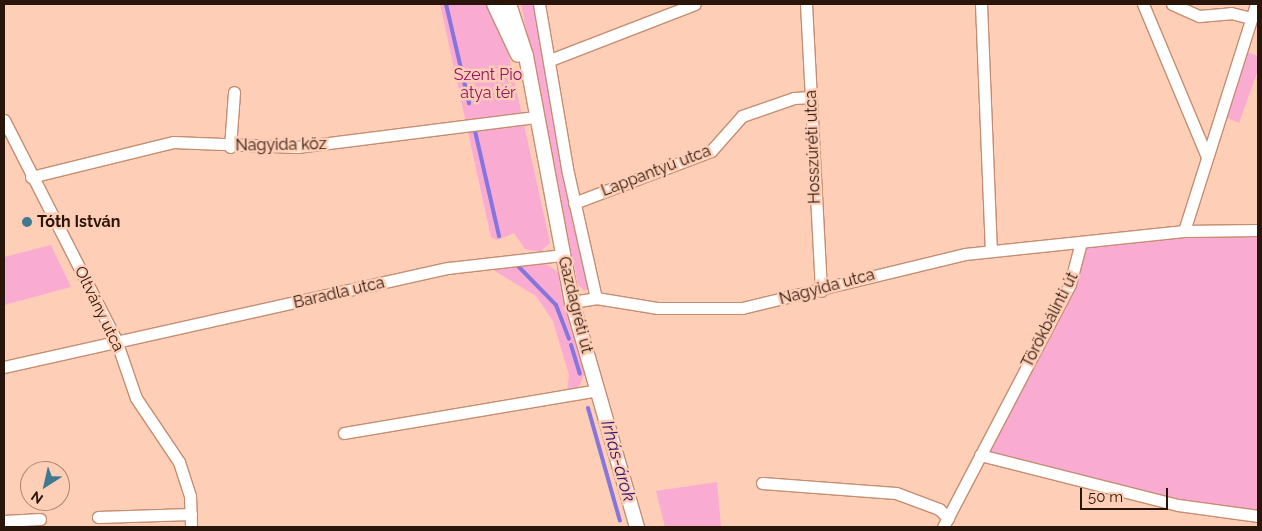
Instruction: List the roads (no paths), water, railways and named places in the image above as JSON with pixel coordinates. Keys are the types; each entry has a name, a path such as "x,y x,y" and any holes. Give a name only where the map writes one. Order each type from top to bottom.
{"street":[{"name":"Gazdagréti út","path":"494,4 528,80"},
{"name":"Gazdagréti út","path":"509,4 522,36 528,80 572,302 637,527"},
{"name":"Gazdagréti út","path":"539,4 574,203 596,298"},
{"path":"550,60 695,4"},
{"name":"Hosszúréti utca","path":"806,4 821,291"},
{"path":"981,4 991,251"},
{"path":"1143,4 1207,157"},
{"path":"1172,4 1199,16 1231,13 1251,18"},
{"path":"1184,231 1256,4"},
{"path":"230,146 234,92"},
{"name":"Lappantyú utca","path":"574,203 711,151 742,116 794,98 811,97"},
{"name":"Nagyida köz","path":"31,177 173,142 203,140 230,146 356,142 535,117"},
{"name":"Oltvány utca","path":"4,120 31,177 116,340 136,398 179,462 191,514 191,527"},
{"path":"1081,242 1184,231 1258,230"},
{"name":"Nagyida utca","path":"572,302 596,298 658,308 716,310 821,291 926,261 991,251 1081,242"},
{"name":"Törökbálinti út","path":"946,522 1070,284 1081,242"},
{"name":"Baradla utca","path":"4,367 116,340 448,268 562,255"},
{"path":"344,433 597,390"},
{"path":"980,455 1178,505 1258,516"},
{"path":"762,484 896,493 934,507 946,522"},
{"path":"98,517 191,514"},
{"path":"4,521 40,519"}],"waterway":[{"name":"Irhás-árok","path":"446,4 469,103"},
{"name":"Irhás-árok","path":"475,131 499,236"},
{"name":"Irhás-árok","path":"517,265 556,305 569,339"},
{"name":"Irhás-árok","path":"571,345 580,374"},
{"name":"Irhás-árok","path":"588,408 620,521"}],"place":[{"name":"Tóth István","path":"27,222"}],"park label":[{"name":"Szent Pio atya tér","path":"488,84"}]}
